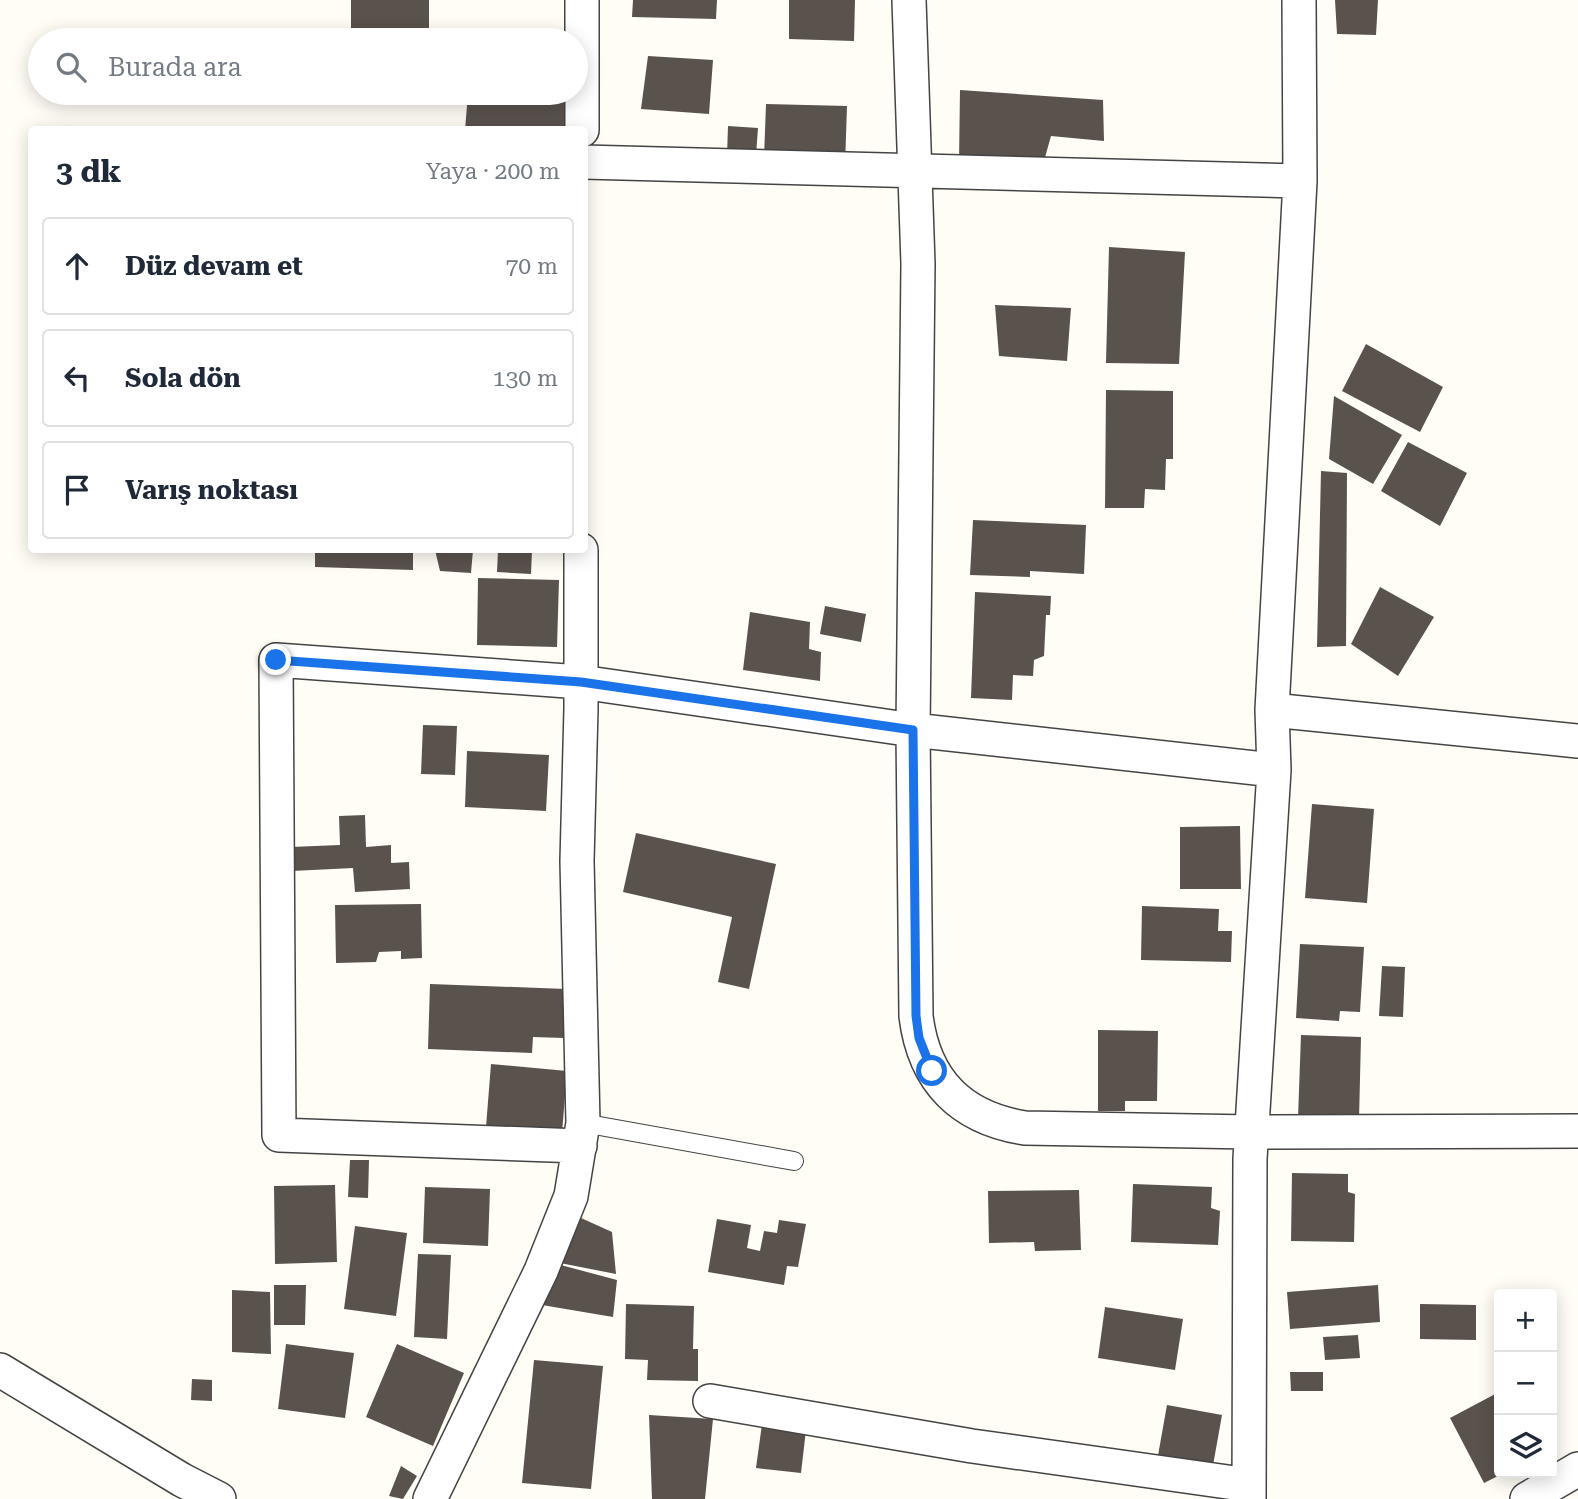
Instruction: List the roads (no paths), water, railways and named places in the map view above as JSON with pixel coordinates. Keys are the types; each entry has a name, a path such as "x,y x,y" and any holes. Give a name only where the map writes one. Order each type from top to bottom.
{"street":[{"path":"582,0 582,28"},
{"path":"909,0 918,277 913,730 916,1016 919,1038 932,1071 953,1097 975,1113 1000,1124 1026,1128 1251,1132 1578,1131"},
{"path":"710,1401 1249,1492 1251,1132 1274,770 1272,710 1300,181 1299,0"},
{"path":"582,105 582,126"},
{"path":"588,162 1300,181"},
{"path":"430,1499 541,1271 570,1196 582,1134 577,862 581,553"},
{"path":"582,1134 279,1135 276,660 581,682 913,730 1274,770"},
{"path":"1272,710 1578,741"},
{"path":"0,1370 182,1480 219,1499"},
{"path":"1527,1499 1578,1469"}],"lane":[{"path":"582,1134 794,1161"}]}
